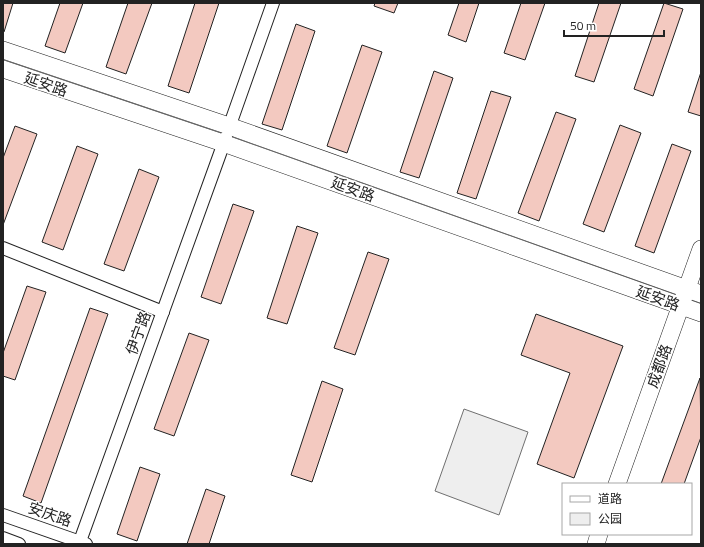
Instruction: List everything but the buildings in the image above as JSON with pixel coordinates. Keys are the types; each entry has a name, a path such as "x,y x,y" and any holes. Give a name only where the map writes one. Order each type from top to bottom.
{"street":[{"path":"232,119 274,3"},
{"name":"延安路","path":"3,50 229,126 694,291"},
{"name":"延安路","path":"3,69 225,139 701,313"},
{"name":"伊宁路","path":"82,543 225,139"},
{"path":"3,248 163,312"},
{"name":"成都路","path":"617,483 680,306 694,291 701,248"},
{"name":"安庆路","path":"3,514 82,543"},
{"path":"3,538 19,544"}],"green space":[{"path":"464,409 528,432 499,515 435,491"}]}
